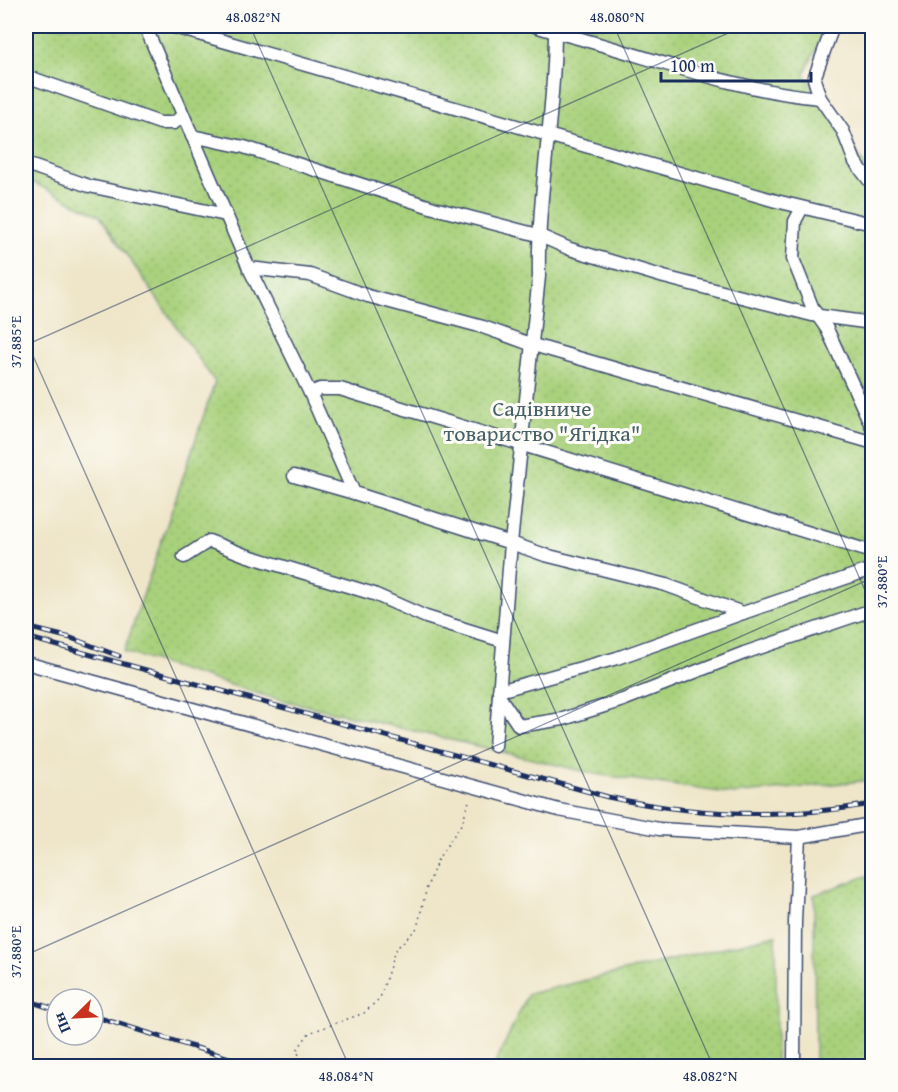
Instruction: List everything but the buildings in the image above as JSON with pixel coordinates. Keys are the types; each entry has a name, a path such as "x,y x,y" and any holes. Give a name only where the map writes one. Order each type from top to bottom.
{"street":[{"path":"145,26 249,268 310,393 354,493"},
{"path":"171,26 802,208 873,224"},
{"path":"534,26 556,29 723,80 788,95 820,98"},
{"path":"833,26 814,79 820,98 843,131 855,162 873,184"},
{"path":"495,746 511,543 540,276 538,235 555,65 556,29"},
{"path":"26,76 160,123 174,123 183,115"},
{"path":"192,136 244,147 444,211 538,235 570,249 675,280 812,315 873,322"},
{"path":"26,164 89,186 226,215"},
{"path":"802,208 795,221 793,259 813,309 827,329 873,427"},
{"path":"249,268 310,275 368,296 483,327 533,345 867,441 873,436"},
{"path":"310,393 320,389 340,389 873,552"},
{"path":"294,476 546,555 666,585 742,613"},
{"path":"184,557 209,541 245,555 374,594 426,617 503,641"},
{"path":"499,694 617,658 873,569"},
{"path":"499,694 519,726 563,719 623,700 744,652 873,610"},
{"path":"26,663 559,810 659,829 799,837 873,824"},
{"path":"794,1066 795,922 799,837"}],"path":[{"path":"303,1066 297,1050 309,1033 364,1013 380,998 395,950 417,928 427,887 438,859 462,824 468,801 479,788"}],"green space":[{"name":"Садівниче товариство \"Ягідка\"","path":"26,26 827,26 804,74 872,175 872,780 734,794 595,774 266,696 124,652 215,382 99,215 26,179"},
{"path":"872,874 872,1066 815,1066 814,895"},
{"path":"776,935 776,1066 494,1066 528,994"}],"railway":[{"path":"26,627 71,638 119,656"},
{"path":"26,637 608,797 674,808 740,813 806,812 872,804"},
{"path":"26,1000 45,1006"},
{"path":"105,1020 255,1066"}]}
